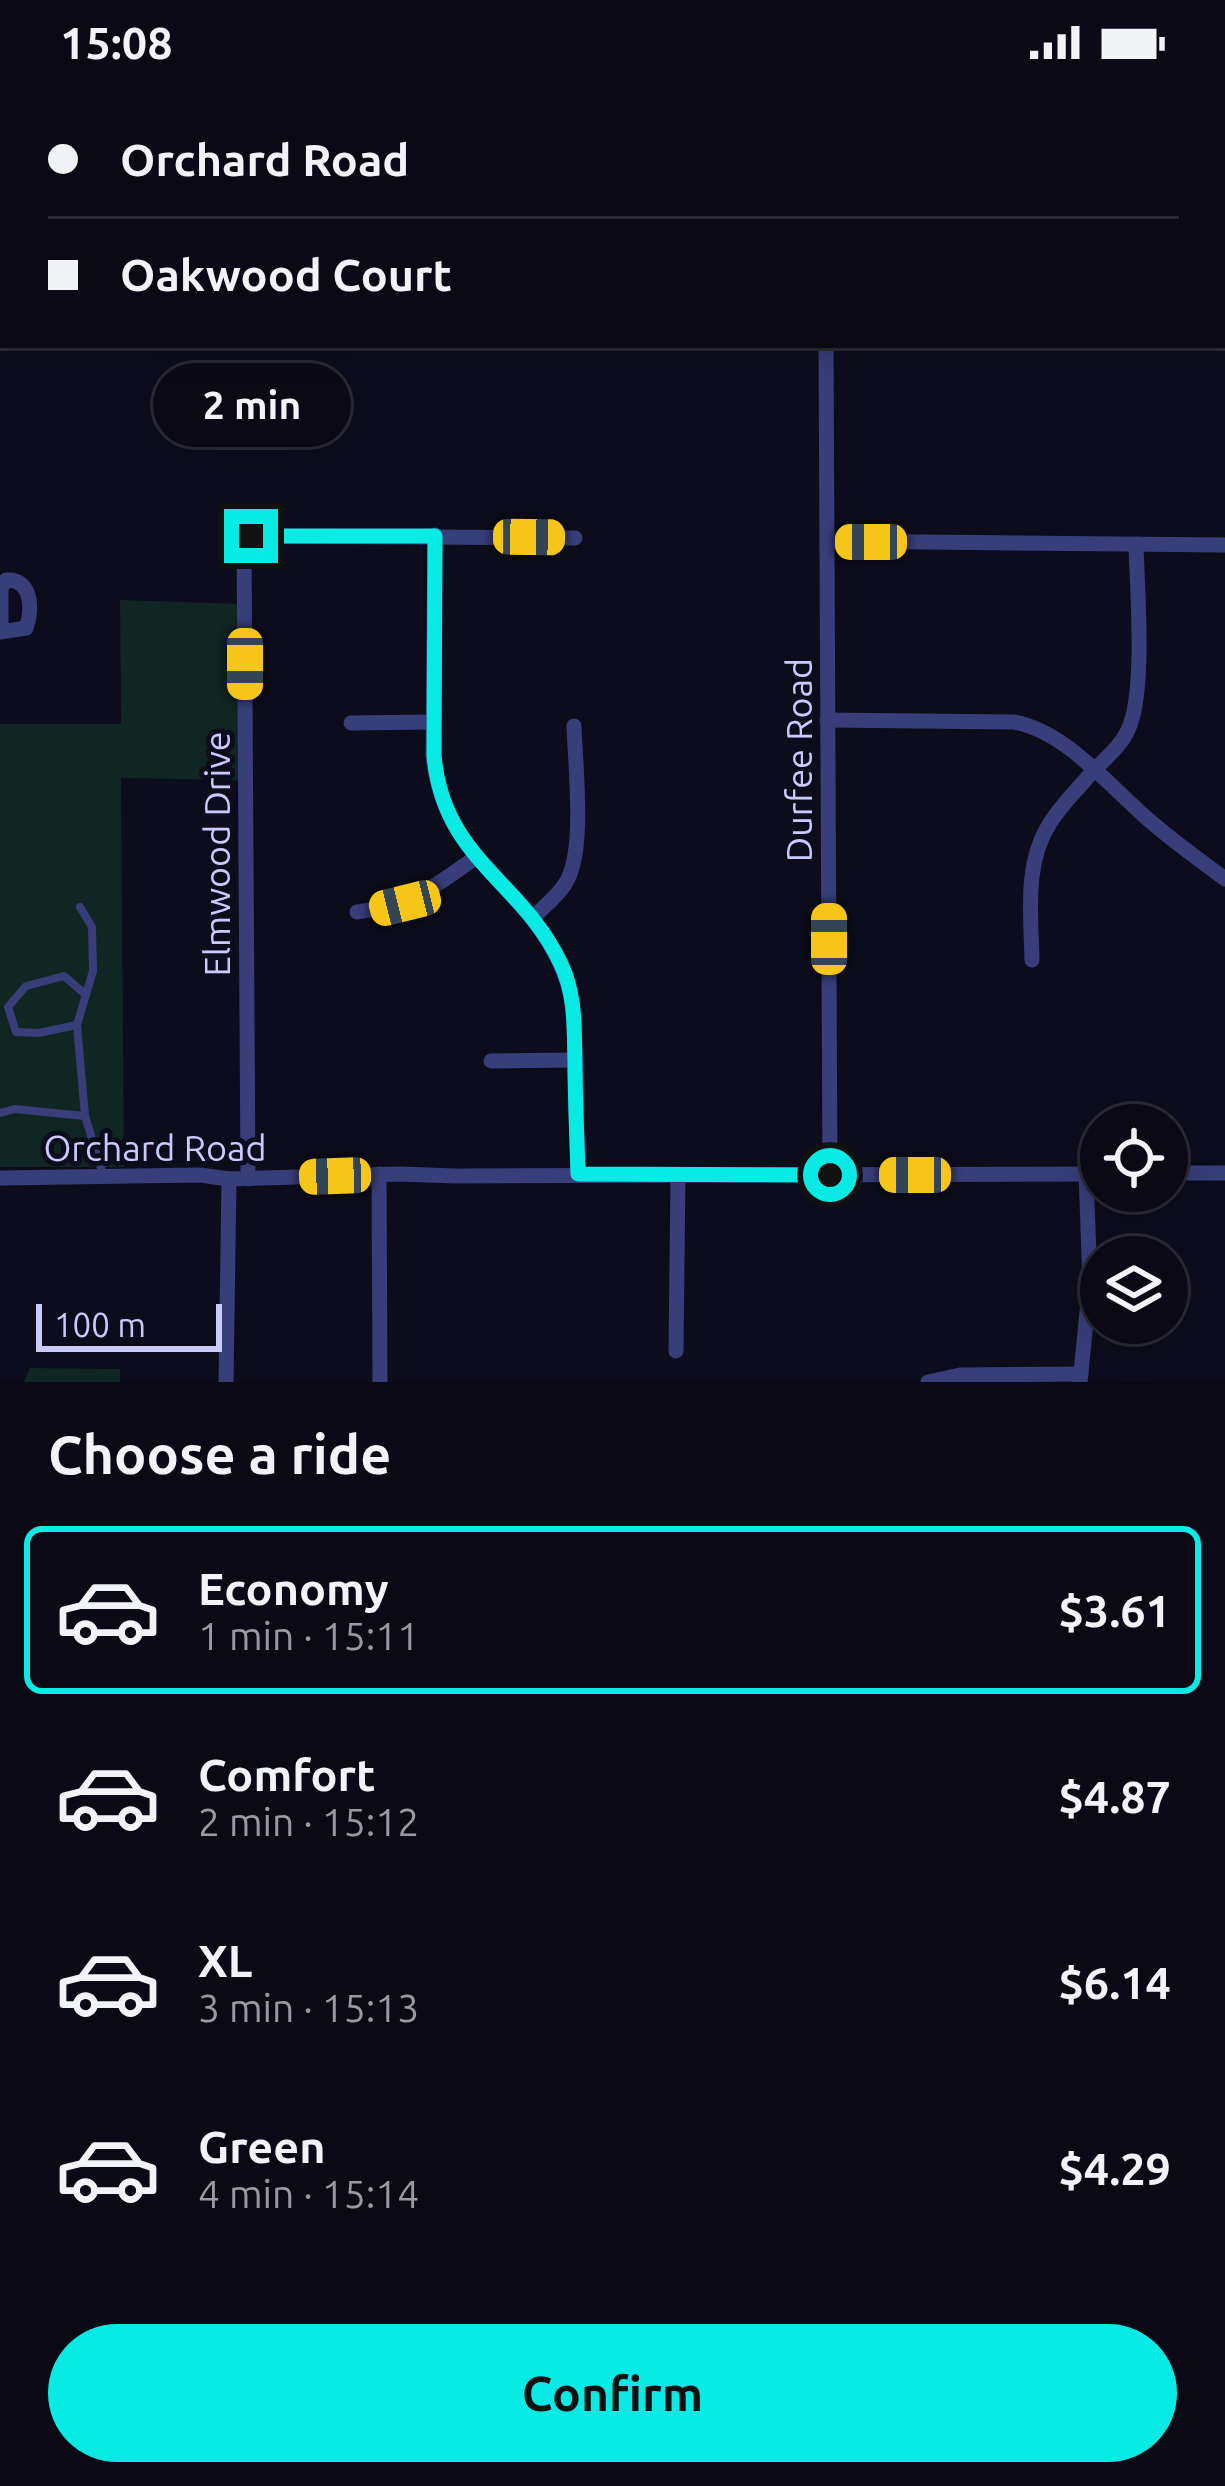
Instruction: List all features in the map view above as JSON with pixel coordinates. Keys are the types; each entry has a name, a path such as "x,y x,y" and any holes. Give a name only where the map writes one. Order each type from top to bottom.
{"street":[{"name":"Durfee Road","path":"826,348 830,1175"},
{"name":"Elmwood Drive","path":"248,1179 244,536 435,536"},
{"path":"575,538 435,536 434,722 435,768 455,829 533,918 561,964 571,993 578,1174"},
{"path":"826,541 1225,544"},
{"path":"1032,960 1030,896 1036,855 1052,820 1119,746 1138,701 1136,544"},
{"path":"16,579 24,584 28,597 29,623 26,628 1,632 1,588 6,580 16,579"},
{"path":"827,720 1014,722 1040,728 1225,879"},
{"path":"351,723 434,722"},
{"path":"533,918 565,886 574,862 574,726"},
{"path":"357,912 418,897 476,857"},
{"path":"491,1061 574,1060"},
{"path":"1188,1173 1225,1173"},
{"path":"379,1174 380,1382"},
{"name":"Orchard Road","path":"0,1178 1080,1174"},
{"path":"676,1351 678,1175"},
{"path":"226,1382 229,1179"},
{"path":"928,1382 960,1375 1080,1378 1093,1212"}],"lane":[{"path":"80,908 92,927 93,971 77,1025 85,1116 104,1175"},
{"path":"77,1025 16,1032 8,1007 26,986 64,976 86,995"},
{"path":"0,1113 15,1109 85,1116"}],"green space":[{"path":"120,600 241,604 239,780 121,778 124,1167 0,1167 0,724 121,724"},
{"path":"30,1368 120,1369 120,1382 24,1382"}],"route":[{"path":"251,536 435,536 434,755 438,784 463,842 533,918 561,964 575,1025 578,1174 830,1175"}]}
